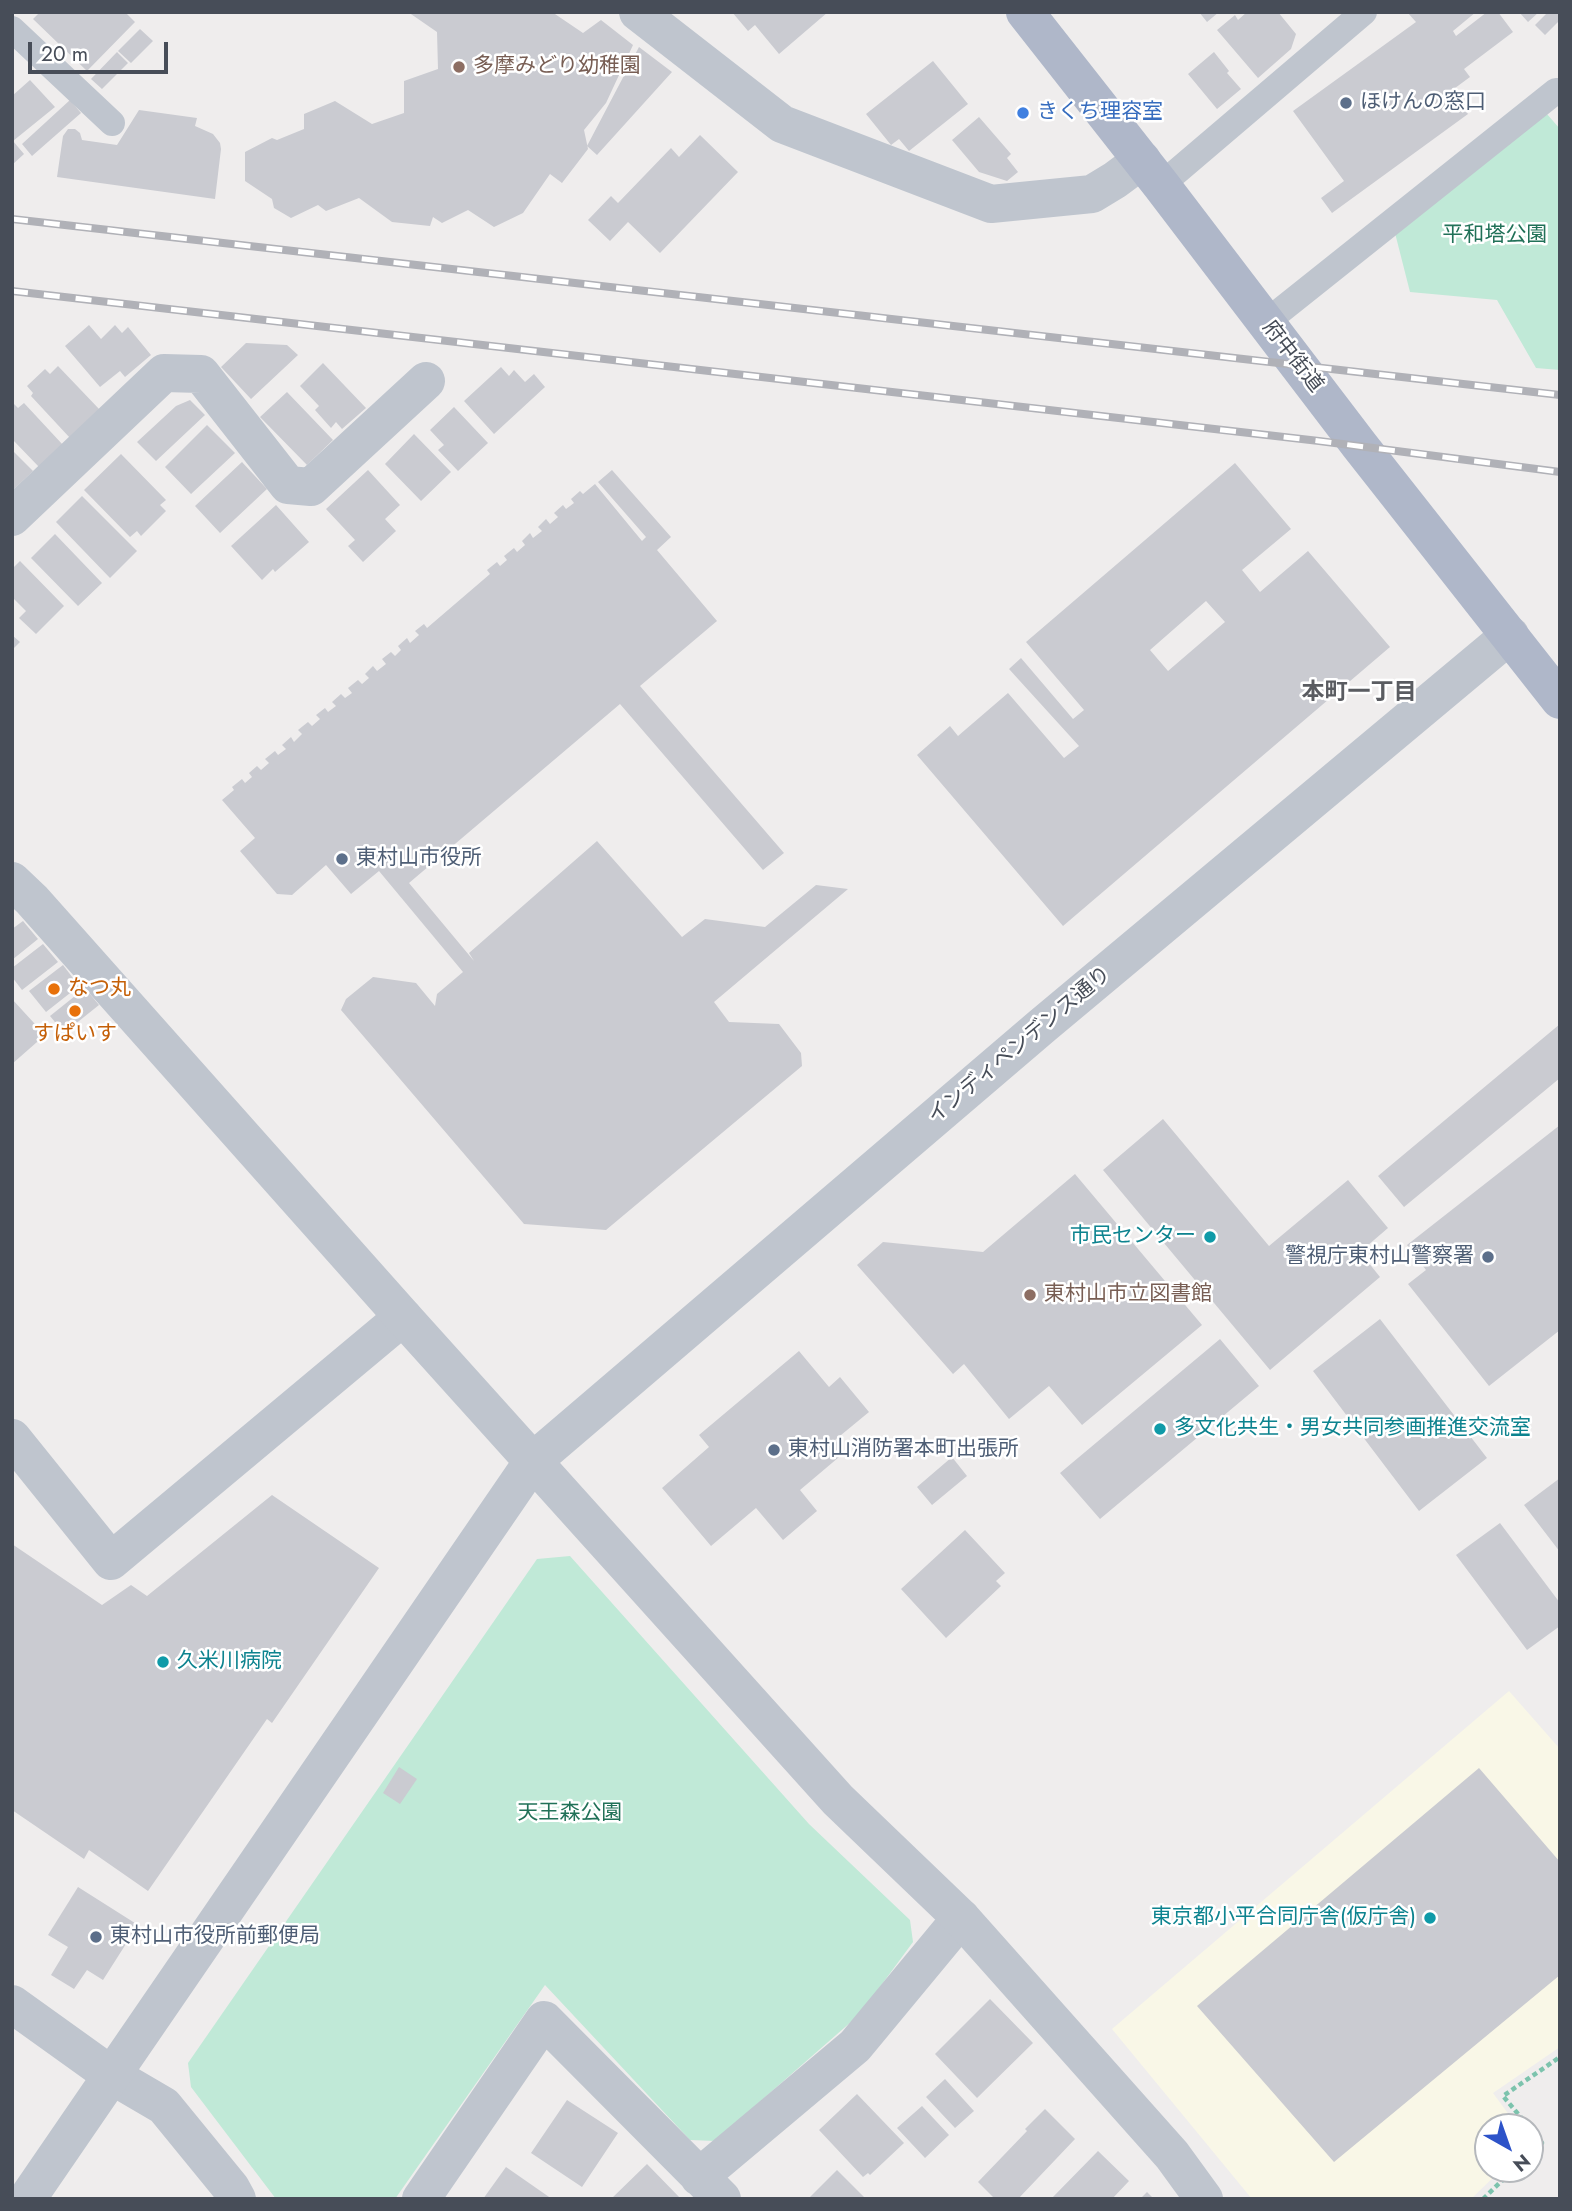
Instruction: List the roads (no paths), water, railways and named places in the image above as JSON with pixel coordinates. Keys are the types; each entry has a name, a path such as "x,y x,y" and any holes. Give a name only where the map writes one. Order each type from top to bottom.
{"main road":[{"name":"府中街道","path":"1025,12 1560,701"}],"street":[{"path":"638,12 782,124 991,204 1092,194 1115,180 1151,172"},
{"path":"12,517 164,373 201,374 288,485 311,487 426,381"},
{"name":"インディペンデンス通り","path":"27,2199 533,1461 1042,1027 1510,635"},
{"path":"15,890 838,1800 961,1918 1171,2155 1204,2199"},
{"path":"12,1438 111,1561 403,1317"},
{"path":"421,2199 544,2020 710,2188 855,2046 961,1918"},
{"path":"12,2004 111,2075 164,2106 237,2199"}],"lane":[{"path":"1151,172 1364,12"},
{"path":"12,29 112,123"},
{"path":"1265,323 1556,91"}],"railway":[{"path":"12,219 1560,395"},
{"path":"12,291 1319,441 1560,472"}],"place":[{"name":"多摩みどり幼稚園","path":"459,67"},
{"name":"ほけんの窓口","path":"1346,103"},
{"name":"きくち理容室","path":"1023,113"},
{"name":"東村山市役所","path":"342,859"},
{"name":"なつ丸","path":"54,989"},
{"name":"すぱいす","path":"75,1011"},
{"name":"市民センター","path":"1210,1237"},
{"name":"警視庁東村山警察署","path":"1488,1257"},
{"name":"東村山市立図書館","path":"1030,1295"},
{"name":"多文化共生・男女共同参画推進交流室","path":"1160,1429"},
{"name":"東村山消防署本町出張所","path":"774,1450"},
{"name":"久米川病院","path":"163,1662"},
{"name":"東京都小平合同庁舎(仮庁舎)","path":"1430,1918"},
{"name":"東村山市役所前郵便局","path":"96,1937"}],"district":[{"name":"本町一丁目","path":"1359,693"}],"park label":[{"name":"平和塔公園","path":"1495,236"},
{"name":"天王森公園","path":"570,1814"}]}
